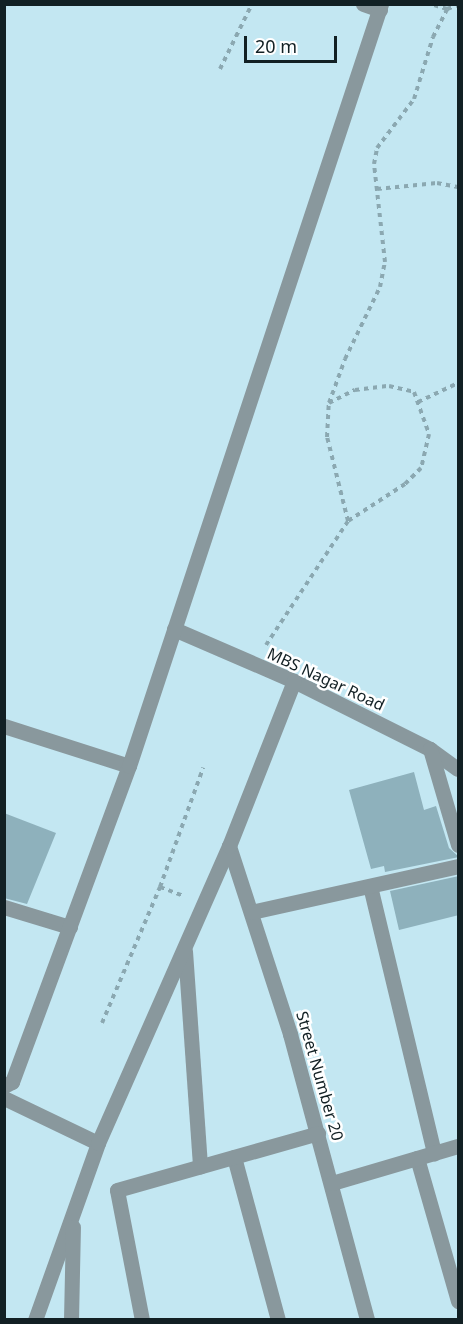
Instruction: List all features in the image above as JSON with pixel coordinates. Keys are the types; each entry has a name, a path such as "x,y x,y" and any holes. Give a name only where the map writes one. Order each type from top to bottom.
{"street":[{"path":"4,1086 12,1082 129,766 380,7 363,4"},
{"name":"MBS Nagar Road","path":"174,629 294,681 430,749 459,769"},
{"path":"36,1320 98,1143 229,846 294,681"},
{"path":"4,726 129,766"},
{"path":"430,749 459,845"},
{"name":"Street Number 20","path":"229,846 318,1133 367,1320"},
{"path":"250,912 459,866"},
{"path":"370,886 434,1153"},
{"path":"4,907 70,927"},
{"path":"185,948 200,1166"},
{"path":"4,1098 98,1143"},
{"path":"142,1320 117,1190 318,1133"},
{"path":"332,1183 459,1146"},
{"path":"234,1157 278,1320"},
{"path":"417,1158 459,1301"},
{"path":"71,1320 73,1215"}],"path":[{"path":"220,69 252,4"},
{"path":"431,4 447,9 459,5"},
{"path":"348,521 327,437 329,403 345,359 380,287 385,262 374,164 377,148 414,99 433,37 447,9 452,4"},
{"path":"377,189 437,183 459,187"},
{"path":"418,402 459,383"},
{"path":"253,664 348,521 405,484 421,468 429,434 414,392 389,386 355,390 329,403"},
{"path":"102,1023 160,888 203,768"},
{"path":"160,888 204,903"}],"building":[{"path":"414,772 424,810 436,806 449,848 459,857 385,872 384,866 371,869 349,790"},
{"path":"4,813 56,833 27,904 4,898"},
{"path":"459,876 459,915 399,930 390,891"}]}
